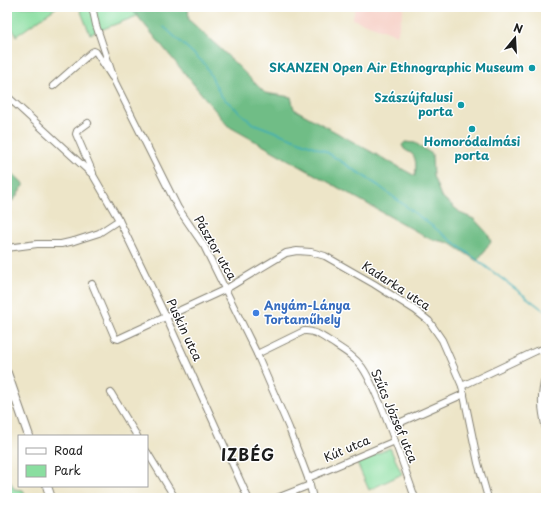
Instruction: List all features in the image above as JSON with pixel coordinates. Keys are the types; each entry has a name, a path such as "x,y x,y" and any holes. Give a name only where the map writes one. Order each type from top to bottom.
{"main road":[{"path":"7,373 11,397 29,435"},
{"path":"47,487 51,498"}],"street":[{"name":"Pásztor utca","path":"93,11 96,25 115,82 178,208 204,246 257,354 289,428 308,478 313,498"},
{"path":"53,86 94,51 115,82"},
{"name":"Puskin utca","path":"8,97 94,175"},
{"name":"Puskin utca","path":"88,123 77,131 76,134 94,175 119,220 166,317 248,498"},
{"path":"7,248 37,244 61,244 74,241 99,232 119,220"},
{"name":"Kadarka utca","path":"92,284 115,338 118,339 226,289 286,253 297,251 310,252 325,256 374,284 415,310 429,321 442,340 462,386 478,462 488,498"},
{"name":"Szűcs József utca","path":"257,354 304,331 314,332 352,356 363,368 372,385 390,427 415,498"},
{"path":"462,386 536,351 546,348"},
{"path":"546,375 543,386 542,410 546,429"},
{"path":"111,392 136,435"},
{"path":"390,427 464,394"},
{"name":"Kút utca","path":"308,478 395,441"},
{"path":"148,454 175,498"},
{"path":"277,498 310,485"}],"shaded area":[{"path":"356,7 404,7 397,35 352,19"}],"green space":[{"path":"7,7 57,7 16,36 7,22"},
{"path":"79,7 130,7 137,16 90,34"},
{"path":"130,7 188,7 189,20 265,93 291,97 294,109 415,176 415,158 404,149 402,145 405,142 415,143 432,154 433,176 441,196 462,214 474,219 488,234 491,242 477,261 450,243 430,239 228,126"},
{"path":"7,168 24,184 14,200 7,202"},
{"path":"390,448 402,474 369,490 357,463"},
{"path":"7,475 14,489 23,490 27,498 7,498 7,493 9,492"}],"waterway":[{"path":"164,27 205,64 221,96 252,123 325,151 379,186 546,312"}],"place":[{"name":"SKANZEN Open Air Ethnographic Museum","path":"532,68"},
{"name":"Szászújfalusi porta","path":"461,105"},
{"name":"Homoródalmási porta","path":"472,129"},
{"name":"Anyám-Lánya Tortaműhely","path":"256,313"}],"district":[{"name":"IZBÉG","path":"248,455"}]}
